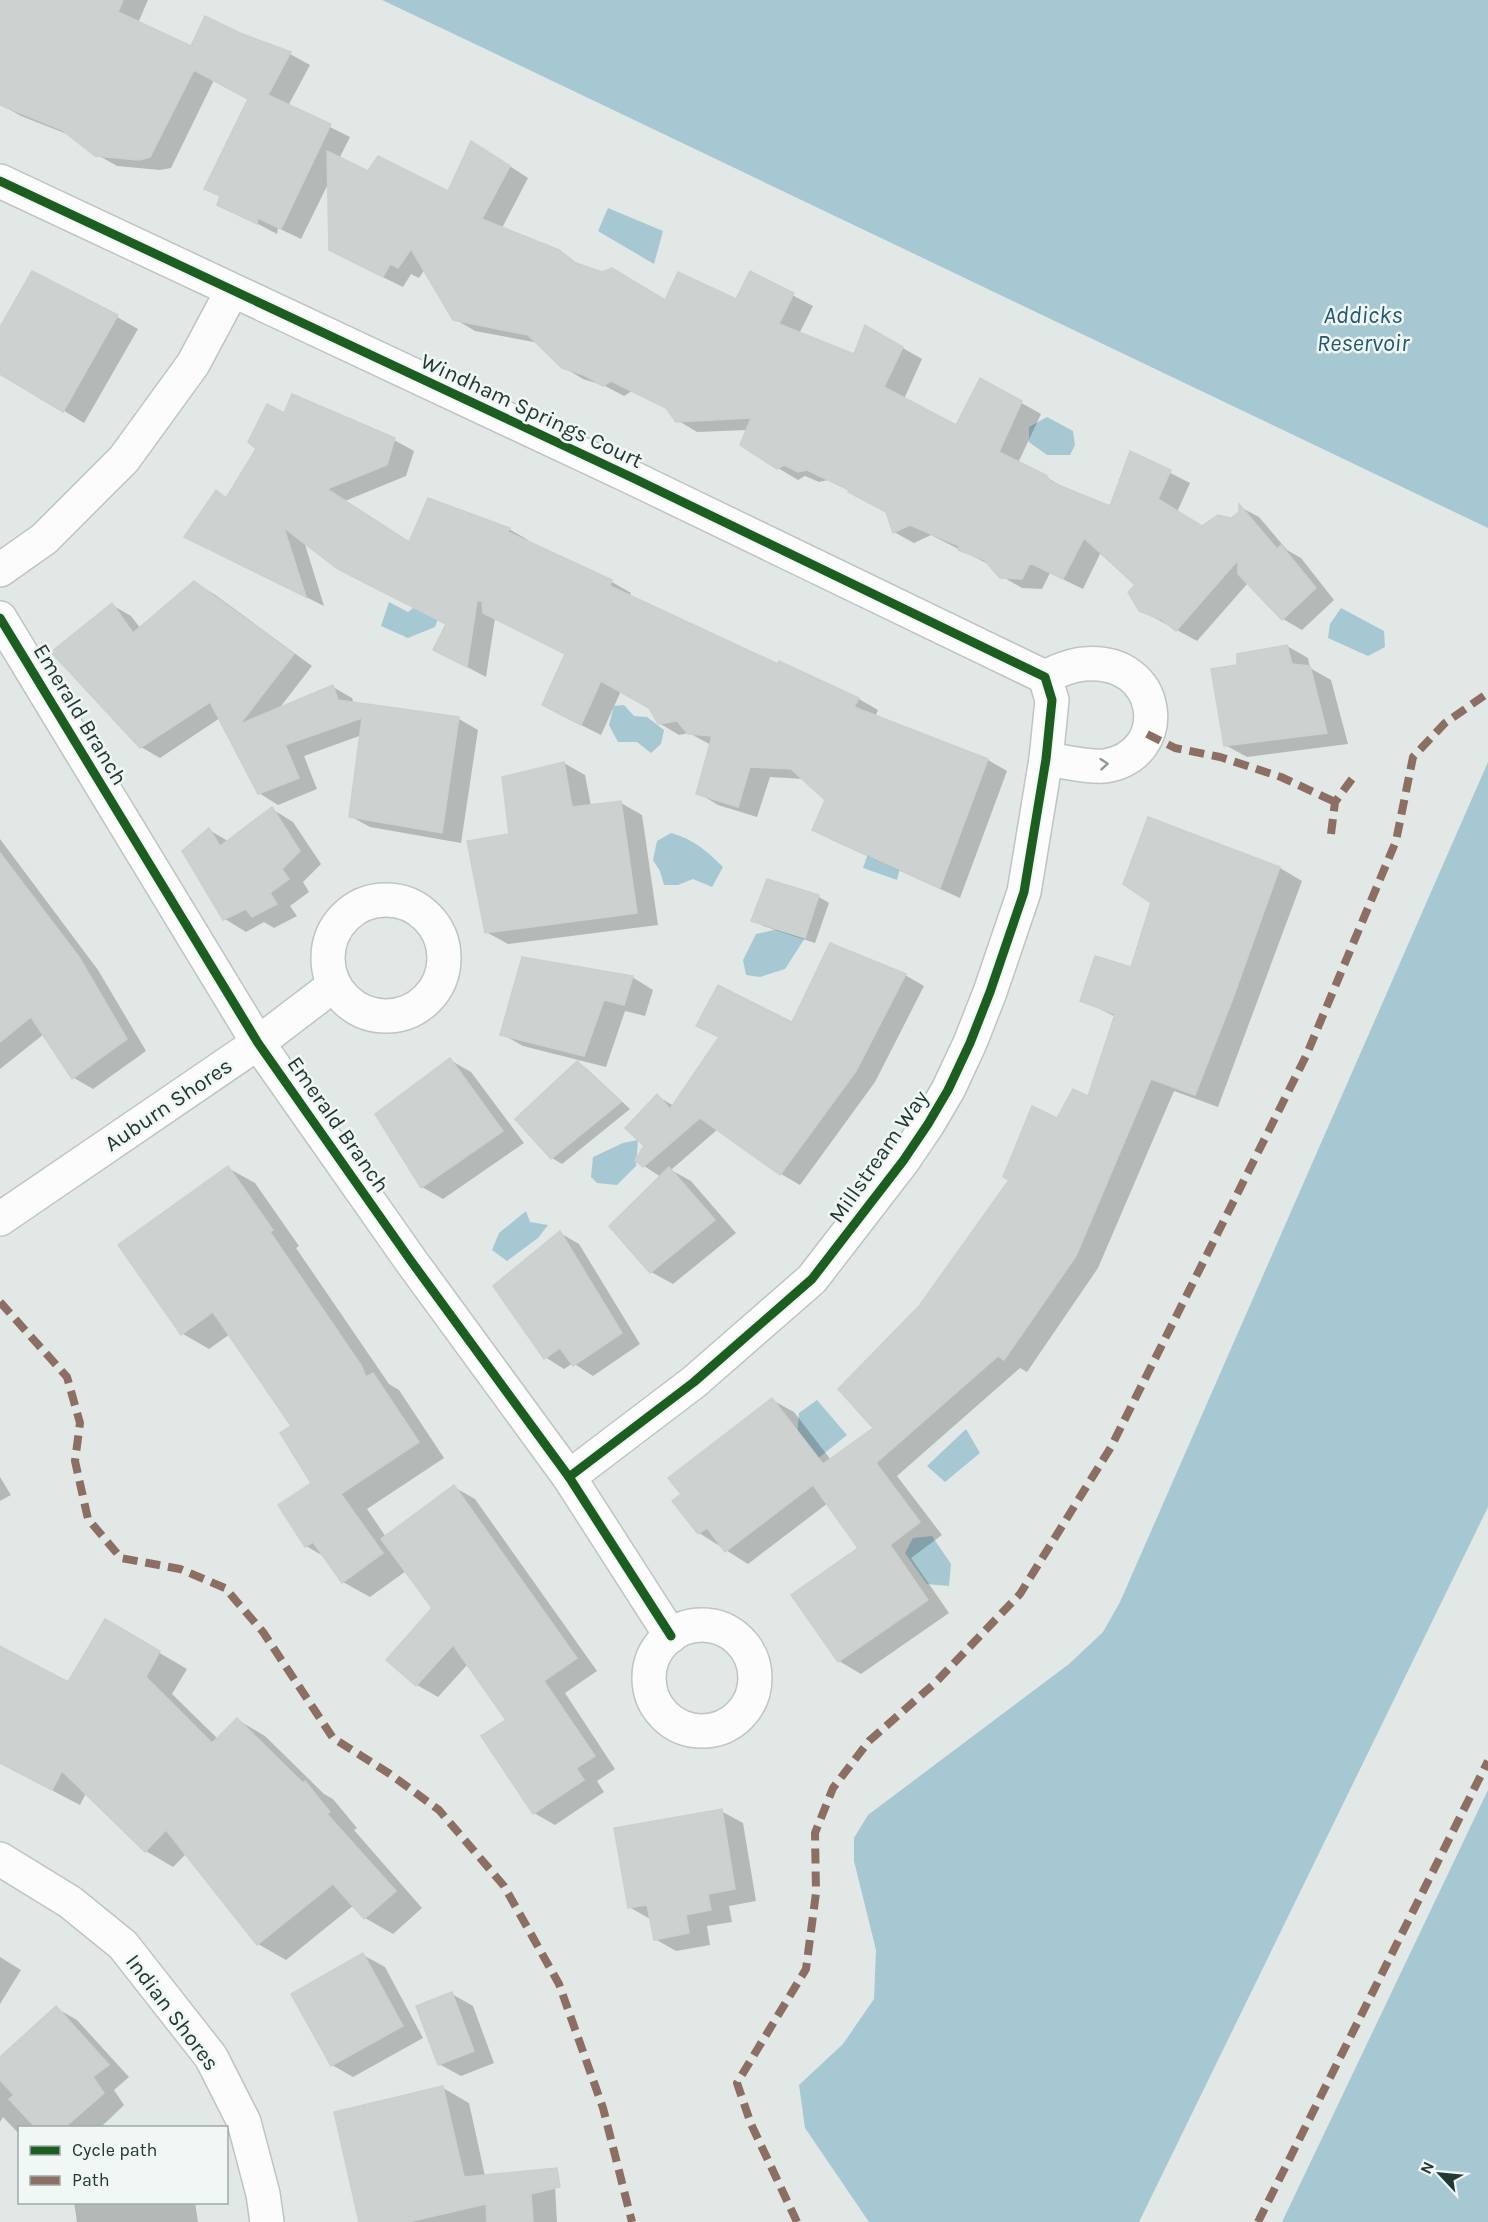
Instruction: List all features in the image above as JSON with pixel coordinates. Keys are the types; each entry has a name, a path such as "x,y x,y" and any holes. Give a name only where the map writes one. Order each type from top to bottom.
{"street":[{"name":"Windham Springs Court","path":"0,181 633,478 1045,677"},
{"path":"0,570 44,539 124,459 192,364 232,291"},
{"name":"Emerald Branch","path":"0,618 258,1043 411,1261 569,1477 671,1636"},
{"path":"1045,677 1065,668 1083,664 1104,664 1125,671 1139,682 1148,698 1151,716 1147,734 1137,750 1123,761 1103,766 1046,759"},
{"name":"Millstream Way","path":"569,1477 694,1382 812,1280 903,1161 928,1124 948,1090 970,1043 1024,892 1046,759 1052,700 1045,677"},
{"name":"Auburn Shores","path":"0,1219 258,1043 334,985"},
{"name":"Indian Shores","path":"0,1859 70,1902 123,1945 211,2056 244,2122 263,2194 267,2222"}],"water":[{"name":"Addicks Reservoir","path":"382,0 1488,0 1488,528 475,44"},
{"path":"608,208 663,231 654,264 598,231"},
{"path":"1047,417 1073,431 1075,445 1070,455 1047,455 1029,442 1029,427"},
{"path":"389,602 408,612 420,603 440,613 435,627 408,638 381,626"},
{"path":"1341,608 1384,631 1385,647 1368,656 1328,638 1330,624"},
{"path":"624,705 634,716 647,717 664,730 661,744 651,753 637,742 618,742 609,725 614,706"},
{"path":"1488,762 1488,1507 1139,2222 869,2222 805,2128 799,2085 843,2044 874,1999 876,1950 854,1861 854,1838 868,1815 1069,1664 1103,1632 1120,1602"},
{"path":"910,829 897,880 863,868 872,842"},
{"path":"671,833 699,846 723,867 712,887 693,879 678,885 664,885 660,871 653,860 657,841"},
{"path":"778,929 805,938 785,969 760,977 746,975 743,960 756,934"},
{"path":"638,1140 636,1166 617,1185 597,1183 591,1177 593,1157 623,1143"},
{"path":"526,1211 530,1222 548,1225 538,1238 507,1261 492,1250 499,1233"},
{"path":"817,1400 847,1435 811,1464 796,1446 799,1413"},
{"path":"966,1429 980,1453 945,1482 927,1466"},
{"path":"932,1536 951,1564 949,1586 927,1584 905,1553 913,1538"},
{"path":"1488,1790 1488,2222 1282,2222"}],"building":[{"path":"0,0 123,0 118,12 191,46 205,16 240,33 291,52 268,95 331,124 281,229 258,218 257,224 217,205 220,196 204,189 248,99 194,70 150,157 139,160 95,156 62,130 0,105"},
{"path":"471,141 510,166 482,219 559,250 576,263 602,272 612,268 665,300 678,272 736,299 750,271 794,293 779,324 854,354 865,325 903,347 884,387 956,425 980,378 1022,401 999,452 1046,475 1051,482 1110,506 1130,451 1171,470 1158,499 1202,526 1218,515 1231,518 1239,512 1239,504 1277,549 1281,545 1316,588 1282,620 1238,574 1238,560 1176,631 1162,620 1139,611 1128,592 1135,585 1084,538 1063,579 1030,563 1022,579 1000,578 984,560 958,550 959,546 910,525 893,533 886,512 848,492 849,490 807,470 798,472 784,465 777,469 740,445 751,418 676,422 666,408 611,381 603,386 584,375 562,368 528,335 453,320 411,249 398,268 390,264 383,277 329,250 327,151 368,171 378,156 448,191"},
{"path":"32,271 118,315 63,412 0,374 0,327"},
{"path":"292,394 395,438 387,465 327,489 409,542 428,498 510,528 508,532 612,580 610,586 778,664 779,661 859,698 854,707 988,759 940,888 812,830 825,800 791,769 750,767 738,807 696,794 712,736 688,734 677,721 658,724 649,708 601,681 581,725 542,705 565,654 483,613 482,601 477,601 467,667 433,650 446,624 338,569 284,528 306,597 184,537 216,490 226,498 256,449 248,442 267,404 284,413"},
{"path":"194,581 294,654 240,724 333,685 338,700 459,717 442,833 349,817 362,718 285,745 299,778 258,794 210,702 140,748 51,652 112,603 133,633"},
{"path":"1287,645 1292,664 1310,666 1327,733 1224,746 1211,669 1237,665 1237,654"},
{"path":"564,762 572,807 621,801 637,913 485,933 467,841 509,834 502,777"},
{"path":"272,807 300,851 282,869 289,879 270,893 277,904 252,917 246,909 223,920 182,851 209,828 220,846"},
{"path":"1148,817 1280,867 1233,998 1195,1095 1151,1079 1076,1256 1004,1360 998,1356 876,1463 920,1522 890,1545 928,1600 838,1662 791,1595 858,1548 813,1485 725,1552 707,1528 698,1534 672,1501 681,1494 668,1478 772,1398 823,1464 873,1428 838,1389 919,1306 1009,1180 1003,1177 1032,1106 1057,1118 1073,1089 1088,1096 1115,1014 1080,1001 1095,956 1131,967 1151,903 1123,884"},
{"path":"0,853 79,957 127,1039 72,1079 31,1017 0,1042"},
{"path":"767,879 819,895 805,938 751,921"},
{"path":"830,943 906,974 856,1071 780,1175 700,1118 643,1167 635,1160 644,1146 625,1128 657,1094 670,1109 719,1037 696,1026 718,985 792,1022"},
{"path":"522,957 633,976 624,1005 604,1000 584,1056 500,1035"},
{"path":"450,1058 503,1131 421,1188 375,1114"},
{"path":"577,1061 621,1102 551,1159 515,1119"},
{"path":"228,1166 273,1230 270,1232 361,1365 366,1377 373,1373 419,1442 341,1494 383,1553 342,1583 313,1542 305,1547 278,1505 311,1483 280,1433 291,1426 213,1312 181,1335 118,1245"},
{"path":"669,1167 715,1220 650,1273 609,1226"},
{"path":"560,1231 622,1333 573,1366 560,1348 544,1359 493,1286"},
{"path":"454,1485 577,1658 544,1681 595,1756 576,1768 584,1780 533,1814 481,1736 506,1720 453,1645 416,1686 386,1660 432,1608 381,1539"},
{"path":"105,1619 160,1651 146,1677 212,1743 237,1718 303,1783 305,1781 330,1812 327,1814 396,1891 364,1919 333,1884 257,1945 166,1830 145,1852 62,1771 52,1790 0,1763 0,1646 68,1682"},
{"path":"722,1809 735,1889 708,1894 711,1910 686,1915 689,1933 654,1940 647,1905 628,1908 614,1828"},
{"path":"363,1953 403,2026 331,2066 291,1994"},
{"path":"452,1992 474,2051 438,2065 416,2006"},
{"path":"56,2006 109,2065 93,2077 104,2093 66,2126 34,2126 9,2099 14,2095 0,2080 0,2057"},
{"path":"443,2086 464,2177 557,2168 560,2187 531,2194 533,2222 487,2222 486,2204 408,2222 359,2222 334,2112"}],"marked path":[{"path":"797,2222 751,2124 737,2083 806,1969 816,1893 815,1833 833,1788 869,1741 935,1683 1020,1594 1111,1447 1306,1056 1396,841 1413,757 1445,723 1488,693"},
{"path":"1147,734 1175,748 1220,757 1281,777 1335,802"},
{"path":"1331,834 1335,802 1352,779"},
{"path":"0,1302 67,1377 80,1423 75,1461 88,1519 121,1558 180,1569 225,1588 263,1632 333,1738 390,1774 439,1810 504,1886 559,1984 603,2108 632,2222"},
{"path":"1258,2222 1488,1761"}],"cycle path":[{"path":"0,181 633,478 1045,677 1052,700 1046,759 1024,892 970,1043 948,1090 928,1124 903,1161 812,1279 694,1382 569,1477"},
{"path":"0,618 258,1043 411,1261 569,1477 671,1636"}]}
